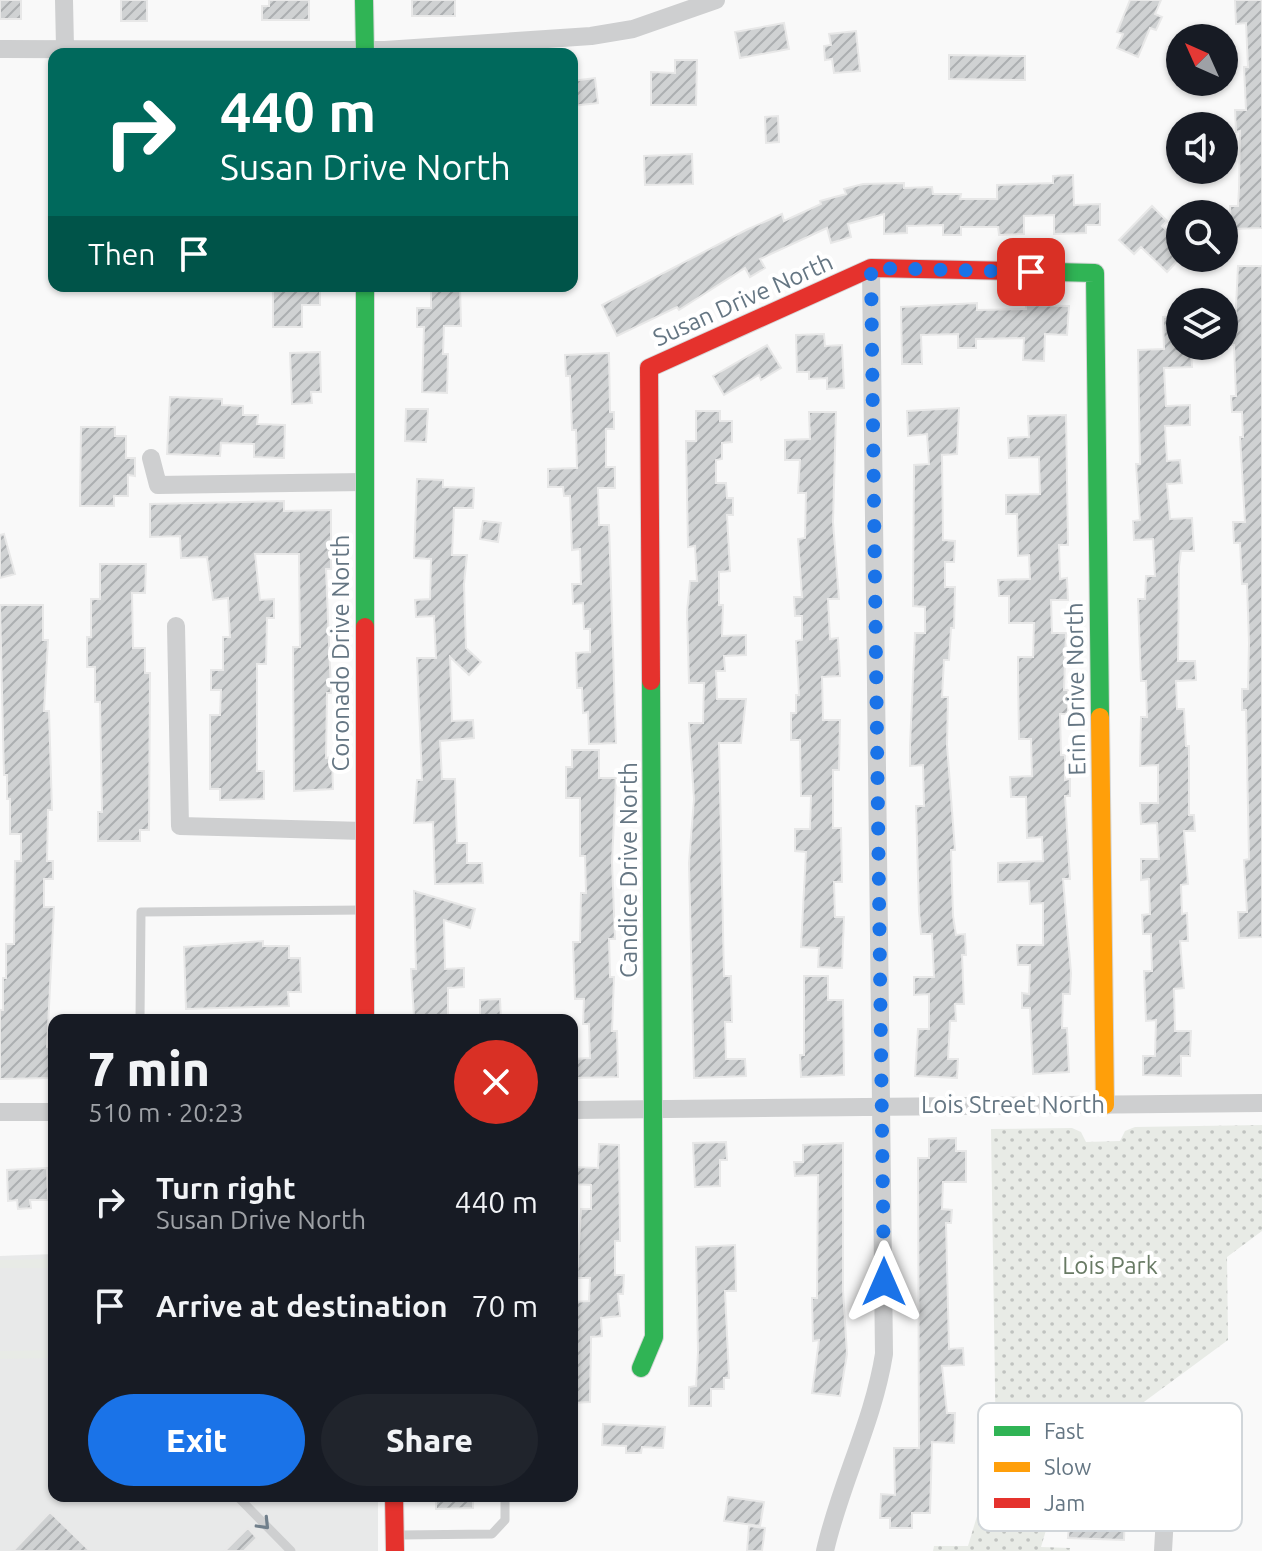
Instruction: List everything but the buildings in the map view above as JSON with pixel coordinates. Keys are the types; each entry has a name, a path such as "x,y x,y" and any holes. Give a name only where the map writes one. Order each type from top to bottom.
{"street":[{"path":"64,0 65,47"},
{"path":"364,0 365,48"},
{"path":"431,48 591,36 633,29 716,0"},
{"path":"0,49 115,48"},
{"path":"825,1551 831,1522 877,1396 884,1354 871,268"},
{"name":"Susan Drive North","path":"649,368 871,268 1095,273"},
{"name":"Erin Drive North","path":"1095,273 1105,1105"},
{"name":"Coronado Drive North","path":"365,292 365,1014"},
{"name":"Candice Drive North","path":"641,1368 654,1337 649,368"},
{"path":"151,458 158,485 365,482"},
{"path":"176,626 180,826 364,831"},
{"name":"Lois Street North","path":"578,1110 1262,1103"},
{"path":"0,1112 48,1112"},
{"path":"394,1502 395,1543"},
{"path":"1163,1551 1164,1531"}],"lane":[{"path":"140,1014 141,912 363,910"},
{"path":"243,1502 291,1551"},
{"path":"395,1543 492,1534 505,1520 505,1502"}],"shaded area":[{"path":"48,1254 48,1502 378,1502 378,1551 0,1551 0,1256"}],"green space":[{"name":"Lois Park","path":"1262,1125 1262,1231 1227,1257 1228,1340 1142,1403 995,1403 991,1129 1072,1128 1081,1132 1086,1142 1120,1141 1125,1131 1135,1127"},
{"path":"48,1259 48,1268 0,1268 0,1260"},
{"path":"48,1350 48,1358 0,1359 0,1351"},
{"name":"Lois Park","path":"978,1513 978,1531 1046,1531 1041,1547 1070,1548 1070,1551 933,1551 934,1546 968,1546"}],"traffic: fast":[{"path":"364,0 365,48"},
{"path":"1014,271 1095,273 1100,717"},
{"path":"365,292 365,627"},
{"path":"641,1368 654,1337 651,681"}],"traffic: slow":[{"path":"1100,717 1105,1105"}],"traffic: jam":[{"path":"651,681 649,368 871,268 1014,271"},
{"path":"365,627 365,1014"},
{"path":"394,1502 395,1551"}],"route":[{"path":"884,1282 871,268 1031,272"}]}
